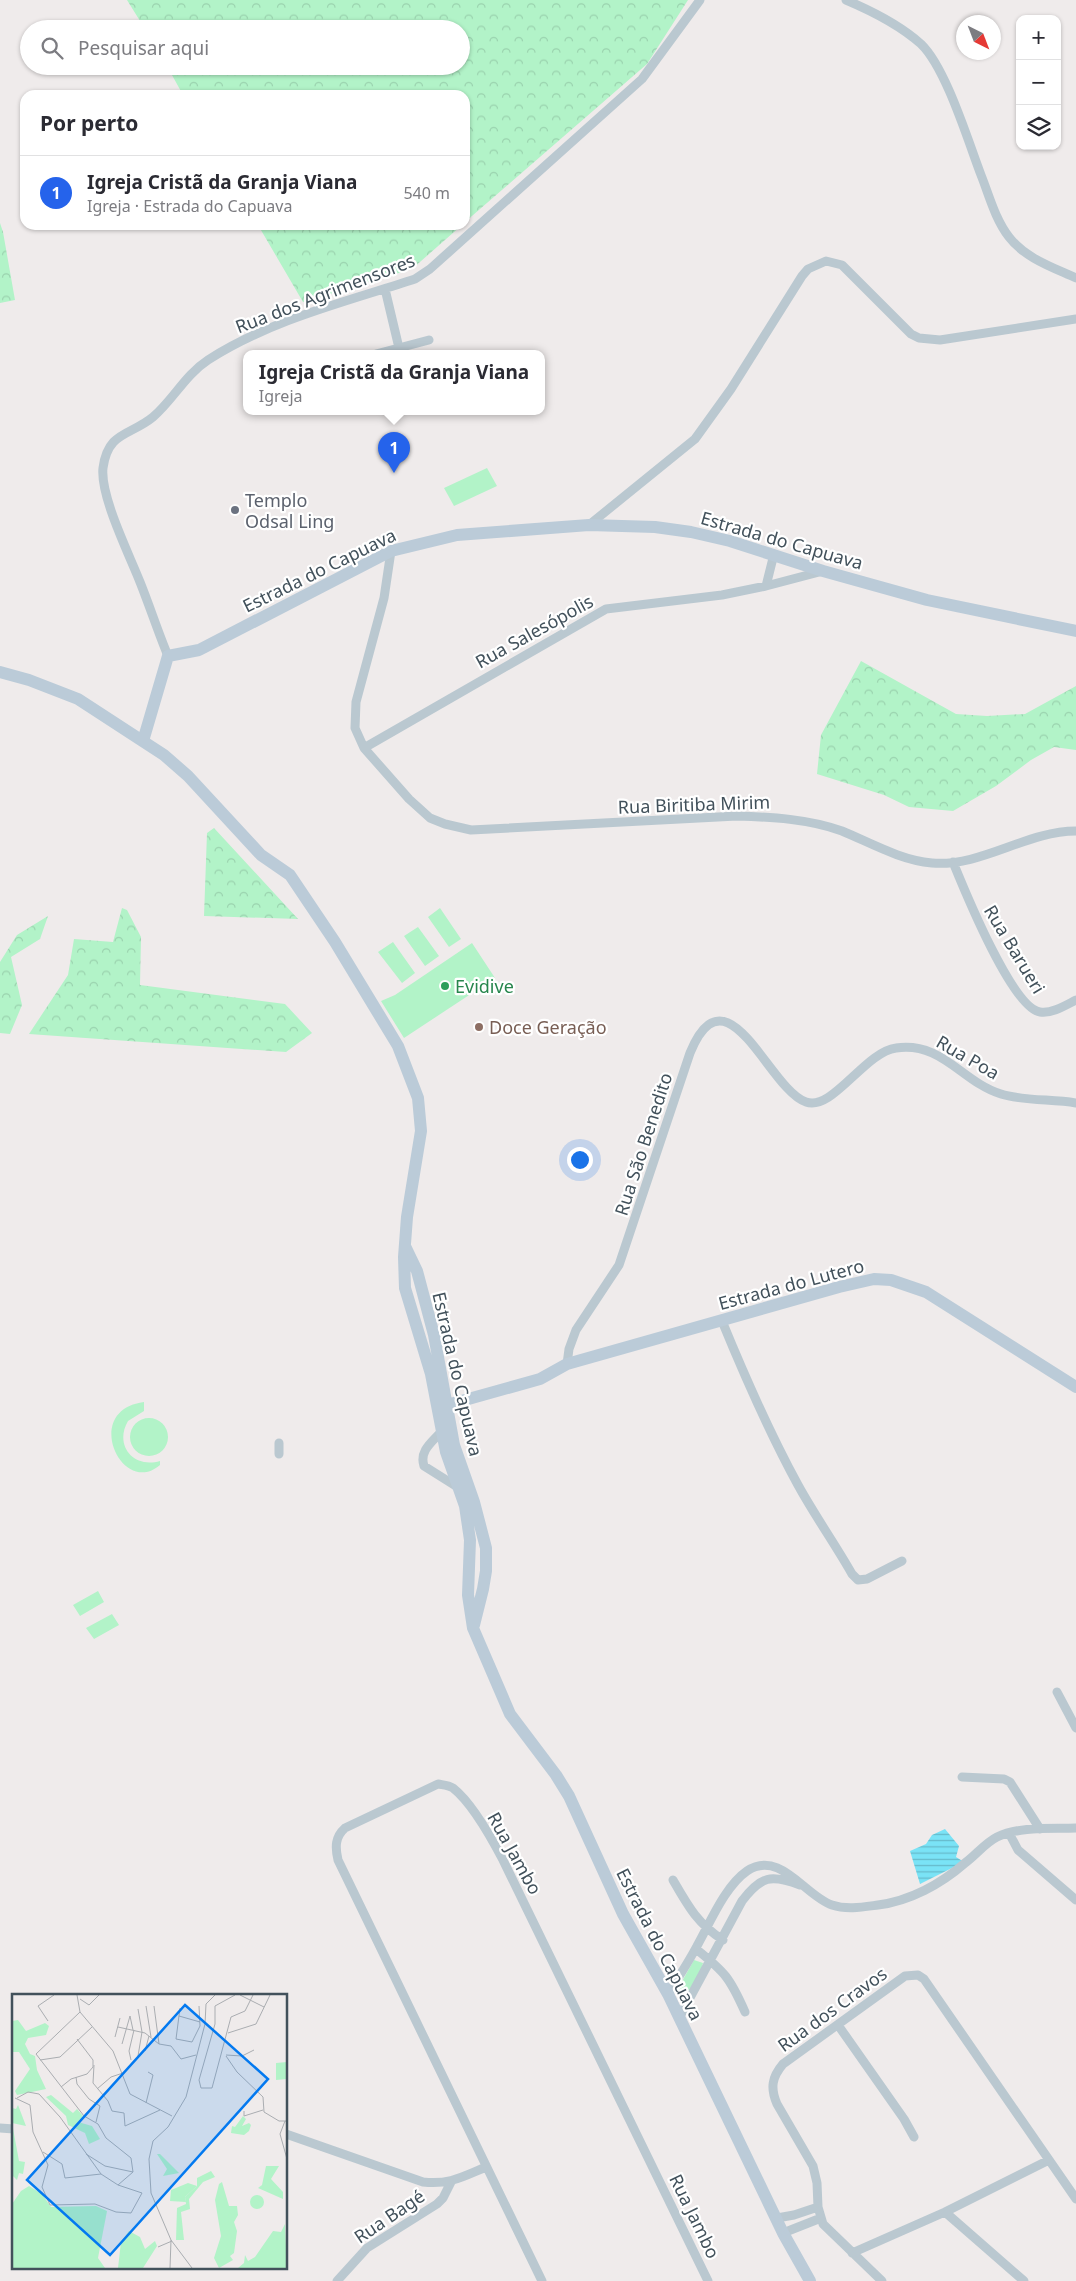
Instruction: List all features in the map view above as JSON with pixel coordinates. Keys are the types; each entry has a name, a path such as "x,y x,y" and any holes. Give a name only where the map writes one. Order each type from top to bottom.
{"main road":[{"name":"Estrada do Capuava","path":"168,656 199,650 360,565 391,551 457,534 589,525 656,527 691,532 774,554 927,600 1076,631"},
{"path":"143,741 168,656"},
{"name":"Estrada do Capuava","path":"0,672 38,683 78,699 164,755 188,776 261,855 290,875 335,942 398,1046 418,1098 421,1115 418,1161 406,1217 404,1268 407,1297 431,1374 441,1432 468,1523 470,1557 468,1595 473,1628 510,1714 556,1775 569,1796 623,1914 668,1994 783,2233 810,2281"},
{"name":"Estrada do Capuava","path":"405,1246 413,1260 434,1335 454,1445 480,1523 486,1557 483,1589 473,1628"},
{"name":"Estrada do Lutero","path":"447,1401 540,1379 567,1364 839,1287 874,1279 892,1280 926,1292 1076,1387"},
{"path":"407,1297 414,1292 422,1293"},
{"path":"470,1557 478,1563 486,1557"}],"street":[{"name":"Rua dos Agrimensores","path":"168,656 113,514 104,484 103,469 107,450 120,435 151,418 188,377 206,361 240,343 306,314 415,279 430,269 642,79 700,0"},
{"path":"846,0 906,32 922,45 933,58 959,116 998,221 1009,237 1032,257 1076,278"},
{"path":"589,525 695,439 711,419 752,358 802,276 818,263 826,260 842,265 911,334 919,338 950,339 1076,319"},
{"path":"385,289 399,348"},
{"path":"391,350 430,340"},
{"path":"364,748 355,728 355,709 384,598 391,551"},
{"path":"766,586 774,554"},
{"name":"Rua Salesópolis","path":"364,748 606,609 722,594 766,586 823,570"},
{"name":"Rua Biritiba Mirim","path":"364,748 409,799 430,818 445,824 471,830 737,816 778,818 840,830 903,857 931,863 954,862 1034,836 1054,832 1076,831"},
{"name":"Rua Barueri","path":"954,862 982,932 1024,1002 1040,1012 1049,1011 1076,1000"},
{"name":"Rua São Benedito","path":"567,1364 569,1349 576,1330 619,1265 696,1039 703,1030 718,1022 736,1026 780,1081"},
{"name":"Rua Poa","path":"780,1081 803,1102 812,1104 822,1102 879,1055 894,1048 911,1046 929,1050 984,1088 1001,1094 1076,1103"},
{"path":"722,1321 751,1390 783,1456 811,1507 852,1574 858,1580 867,1579 902,1561"},
{"path":"441,1432 423,1453 424,1466 459,1488"},
{"path":"279,1443 279,1454"},
{"path":"1057,1692 1076,1728"},
{"path":"962,1777 1004,1779 1010,1782 1040,1830"},
{"name":"Rua Jambo","path":"542,2281 342,1869 336,1851 339,1834 345,1828 438,1784 453,1788 492,1840 708,2281"},
{"path":"668,1994 732,1886 748,1871 757,1867 778,1868 786,1871 803,1886 833,1905 852,1908 881,1904 909,1897 937,1884 954,1873 988,1843 1009,1833 1076,1828"},
{"path":"1009,1833 1021,1853 1076,1900"},
{"path":"679,2018 723,1940 742,1901 761,1881 770,1878 782,1878 803,1886"},
{"path":"673,1880 692,1913 707,1930 723,1940"},
{"path":"716,1914 731,1924"},
{"path":"696,1949 730,1979 745,2012"},
{"name":"Rua dos Cravos","path":"882,2281 828,2231 821,2218 813,2166 773,2095 772,2083 776,2073 783,2064 905,1976 918,1975 924,1979 1049,2160"},
{"path":"838,2025 904,2119 914,2137"},
{"path":"288,2135 423,2182 441,2184 451,2182 486,2167"},
{"path":"852,2253 945,2212 1049,2160 1076,2199"},
{"name":"Rua Bagé","path":"337,2281 367,2248 437,2204 446,2193 451,2182"},
{"path":"777,2218 794,2215 818,2206"},
{"path":"945,2212 1024,2281"},
{"path":"783,2233 821,2218"}],"green space":[{"path":"127,0 688,0 647,64 470,218 470,90 180,90 172,75 470,75 470,20 139,20"},
{"path":"0,223 15,300 0,303"},
{"path":"261,230 456,230 412,269 303,302"},
{"path":"487,468 497,486 454,506 444,488"},
{"path":"861,661 956,714 987,716 1025,714 1076,686 1076,750 1054,747 1031,760 996,786 953,811 909,807 884,795 817,774 821,735"},
{"path":"214,828 298,919 204,916 207,833"},
{"path":"122,908 127,910 141,937 140,985 285,1004 312,1033 286,1052 29,1034 68,975 74,939 113,942"},
{"path":"440,908 461,939 449,947 428,917"},
{"path":"48,916 40,939 11,957 22,1005 10,1034 0,1033 0,962 17,935"},
{"path":"418,927 439,956 425,966 404,936"},
{"path":"393,942 415,973 402,983 378,952"},
{"name":"Evidive","path":"472,943 495,978 404,1038 381,1001 395,995"},
{"path":"144,1402 144,1411 128,1421 123,1438 125,1446 134,1458 150,1463 160,1461 160,1465 146,1472 133,1470 122,1462 114,1449 111,1434 115,1420 125,1408"},
{"path":"149,1418 162,1424 168,1437 162,1450 149,1456 136,1450 130,1437 136,1424"},
{"path":"98,1591 104,1602 80,1616 73,1605"},
{"path":"112,1614 119,1625 94,1639 86,1628"},
{"path":"694,1960 703,1963 701,1970 684,2000 679,1999 676,1992"}],"water":[{"path":"945,1829 959,1846 956,1857 964,1862 920,1884 910,1851 926,1844 932,1835"}],"place":[{"name":"Igreja Cristã da Granja Viana","path":"394,473"},
{"name":"Templo Odsal Ling","path":"235,510"},
{"name":"Evidive","path":"445,986"},
{"name":"Doce Geração","path":"479,1027"}]}
